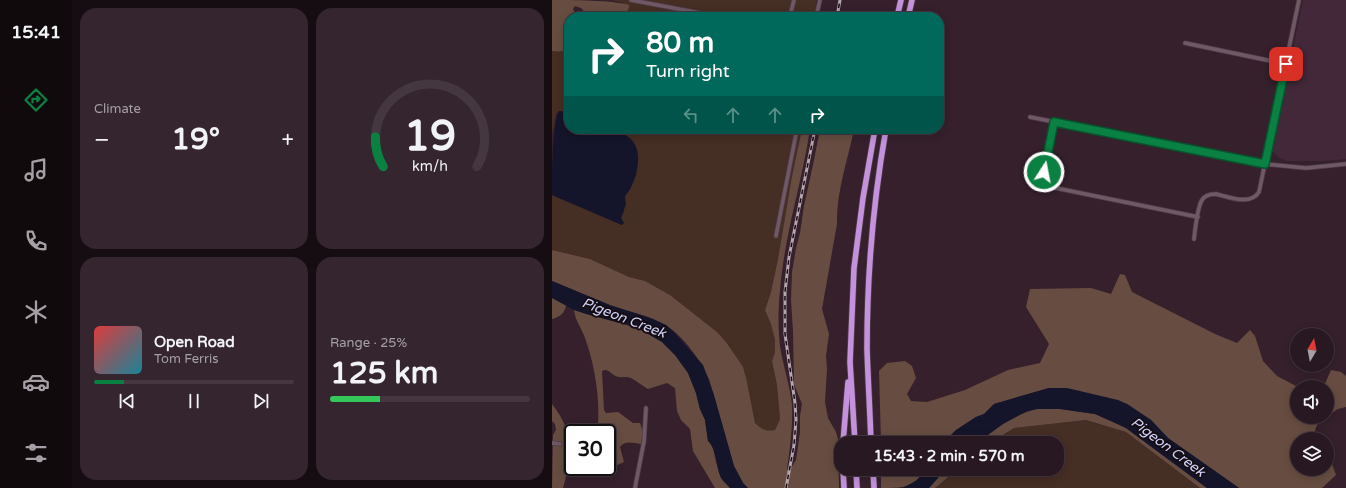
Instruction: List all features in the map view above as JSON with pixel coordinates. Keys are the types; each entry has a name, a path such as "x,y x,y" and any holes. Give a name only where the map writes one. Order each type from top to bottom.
{"highway":[{"path":"898,12 901,0"},
{"path":"909,12 912,0"},
{"path":"844,436 850,362 854,268 863,198 874,134"},
{"path":"871,436 868,350 870,265 876,198 885,134"},
{"path":"850,362 855,436"},
{"path":"844,476 844,488"},
{"path":"856,476 857,488"}],"street":[{"path":"631,0 646,1 698,12"},
{"path":"791,12 794,0"},
{"path":"817,12 820,0"},
{"path":"1194,239 1203,198 1216,194 1244,200 1256,196 1259,190 1299,0"},
{"path":"1185,43 1286,64"},
{"path":"1030,117 1265,164 1306,168 1346,164"},
{"path":"1054,122 1041,185 1198,217"},
{"path":"776,236 796,134"},
{"path":"635,488 644,441 646,408"},
{"path":"552,443 560,444"}],"shaded area":[{"path":"552,0 602,1 629,5 626,12 585,12 581,8 575,6 573,9 574,12 564,12 564,50 552,51"},
{"path":"610,0 817,0 815,12 625,12 624,3"},
{"path":"1303,0 1346,0 1346,159 1324,161 1287,161 1278,157 1272,150"},
{"path":"564,50 564,112 559,111 556,114 552,135 552,51"},
{"path":"615,134 801,134 792,176 778,259 771,292 765,310 771,324 775,340 775,352 772,361 777,385 780,419 775,430 766,431 755,423 747,382 726,342 717,332 670,295 645,281 629,277 590,259 552,250 552,195 622,225 621,218 624,212 625,196 631,188 633,180 637,174"},
{"path":"801,134 809,134 785,250 779,298 780,346 792,405 792,429 787,469 789,471 796,460 802,404 794,384 791,300 792,272 796,248 819,134 853,134 840,188 837,224 822,309 829,334 826,356 827,369 825,402 828,418 837,436 834,436 834,476 839,476 839,488 748,488 743,483 734,466 709,379 697,357 680,336 660,322 646,316 609,305 552,281 552,250 590,259 629,277 645,281 670,295 717,332 726,342 743,367 755,423 764,430 769,431 775,430 780,419 777,385 772,361 775,352 775,340 771,324 765,310 771,292 792,176"},
{"path":"1120,274 1125,275 1132,292 1215,334 1237,343 1250,330 1255,336 1263,361 1277,376 1290,383 1290,424 1318,424 1315,432 1290,432 1290,476 1334,476 1334,469 1336,475 1322,488 1239,488 1168,438 1151,420 1127,404 1055,388 1049,388 994,404 984,414 976,417 956,430 950,436 881,436 879,371 887,363 905,361 912,366 916,378 907,394 911,401 927,402 965,390 1008,370 1040,363 1049,344 1026,307 1030,289 1091,288 1111,294"},
{"path":"552,298 566,305 562,314 552,319"},
{"path":"574,310 631,326 662,342 675,355 688,373 705,420 708,441 713,449 722,477 730,488 715,488 693,451 690,429 681,420 677,411 675,388 667,383 648,389 631,378 616,376 604,370 602,371 604,410 606,413 618,412 633,423 640,423 643,432 641,444 624,443 620,447 624,462 616,466 616,424 598,424 596,383 592,361 585,337"},
{"path":"1334,371 1341,372 1346,376 1346,407 1334,412 1334,380 1327,380 1330,372 1334,372"},
{"path":"552,404 564,424 564,476 566,476 563,488 552,488 553,435 556,430 555,424 552,421"},
{"path":"1037,409 1060,409 1095,414 1110,420 1126,428 1207,488 1200,488 1126,432 1086,420 1014,428 1001,436 986,436 1013,418"},
{"path":"1086,420 1126,432 1200,488 935,488 950,476 1064,476 1064,436 1001,436 1014,428"},
{"path":"881,476 921,476 907,486 881,488"},
{"path":"940,476 950,476 935,488 929,488"}],"water":[{"path":"559,111 564,112 564,134 625,134 632,140 637,149 638,162 636,176 625,196 626,204 621,218 624,223 622,225 552,195 552,164"},
{"name":"Pigeon Creek","path":"552,281 610,305 650,318 666,325 674,332 703,365 714,395 734,466 743,483 748,488 730,488 721,478 715,453 708,441 705,420 700,409 696,393 688,373 675,355 662,342 643,331 631,326 574,310 552,298"},
{"name":"Pigeon Creek","path":"1049,388 1067,388 1118,400 1127,404 1151,420 1168,438 1239,488 1207,488 1126,428 1095,414 1060,409 1037,409 1027,411 1003,424 987,436 950,436 956,430 976,417 984,414 994,404"},
{"path":"921,476 940,476 929,488 903,488 916,481"}],"railway":[{"path":"838,12 840,0"},
{"path":"786,488 794,445 796,420 785,334 785,292 789,257 814,134"}],"route":[{"path":"1044,172 1054,122 1265,164 1286,64"}]}
